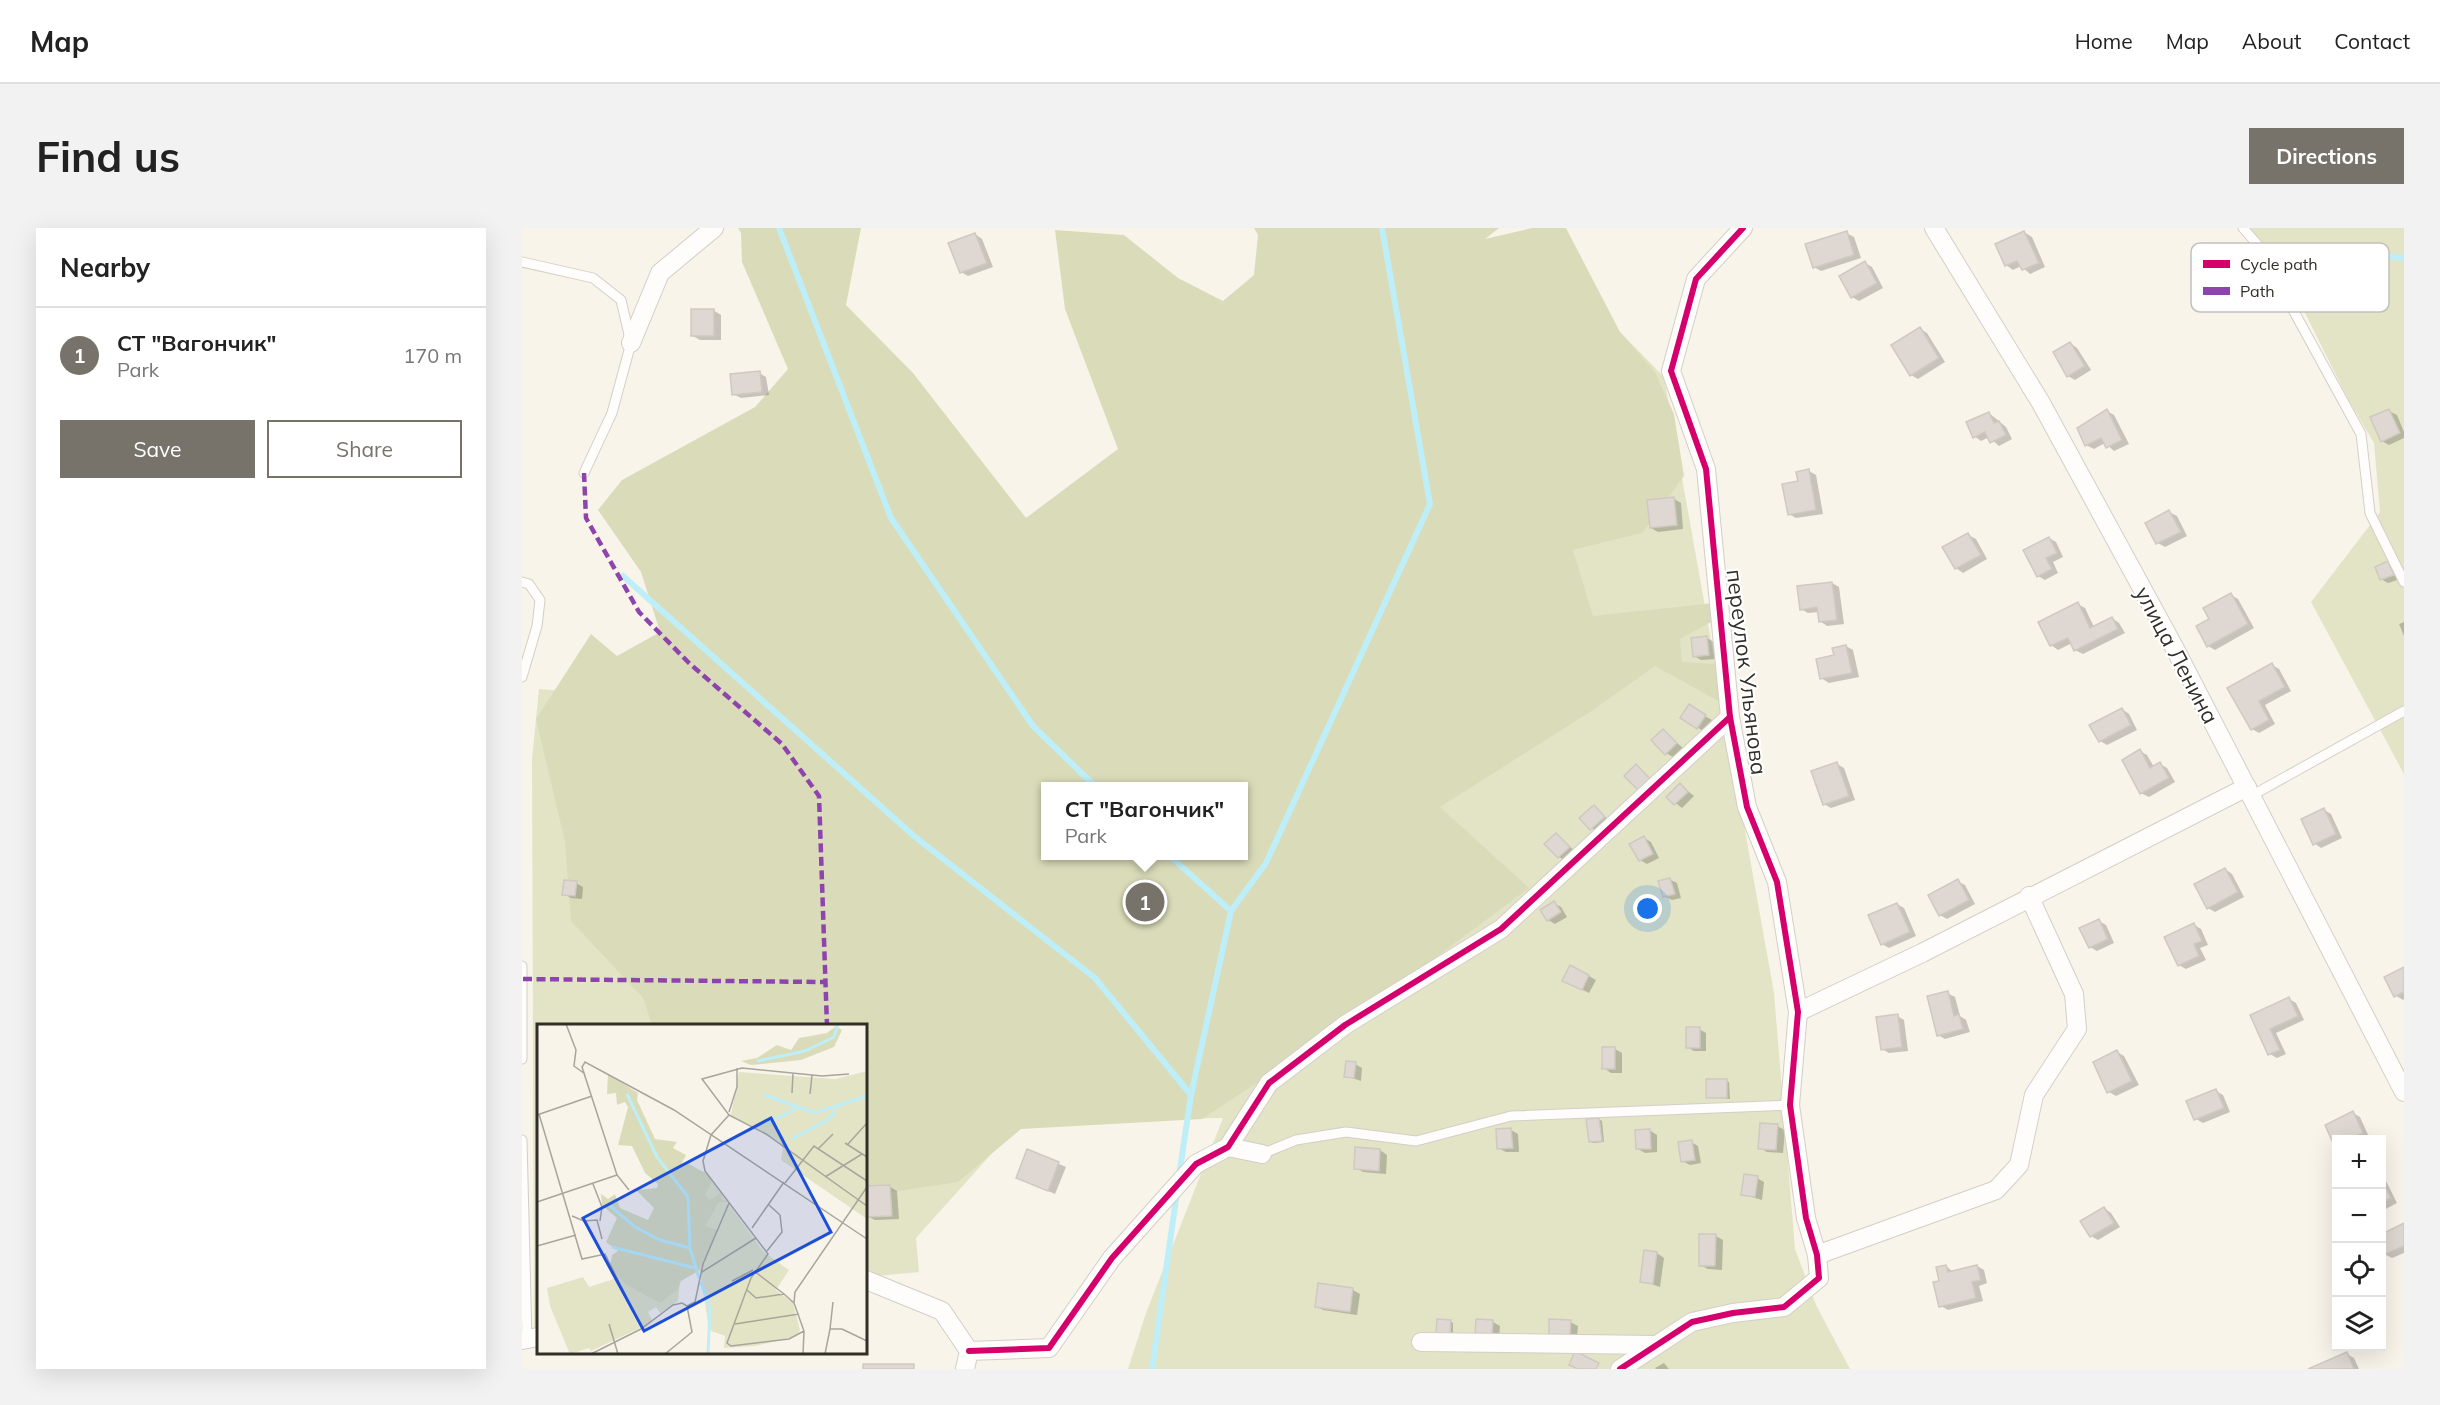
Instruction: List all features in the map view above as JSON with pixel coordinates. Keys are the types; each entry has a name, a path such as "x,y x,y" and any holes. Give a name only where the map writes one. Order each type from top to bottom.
{"street":[{"path":"631,344 660,273 714,228"},
{"name":"переулок Ульянова","path":"1743,228 1696,279 1671,371 1706,469 1730,717 1747,807 1777,882 1798,1012 1790,1106 1806,1218 1817,1254"},
{"name":"улица Ленина","path":"1934,228 2041,403 2174,647 2404,1092"},
{"path":"969,1351 1049,1348 1112,1258 1196,1164 1228,1147 1269,1083 1345,1025 1501,929 1730,717"},
{"path":"1798,1012 1922,953 2028,896 2249,791"},
{"path":"1620,1369 1647,1356 1692,1322 1733,1312 1784,1307 1819,1278 1817,1254 1996,1190 2019,1166 2034,1095 2077,1029 2074,994 2028,896"},
{"path":"1228,1147 1262,1154"},
{"path":"867,1280 942,1311 969,1351 965,1369"},
{"path":"1421,1342 1647,1356"}],"lane":[{"path":"2243,228 2256,243"},
{"path":"522,262 593,278 621,300 631,344 612,413 584,473"},
{"path":"2294,312 2361,434 2370,513 2404,582"},
{"path":"522,582 529,584 540,600 537,626 522,677"},
{"path":"2249,791 2404,711"},
{"path":"522,966 522,1059"},
{"path":"1262,1154 1296,1140 1346,1132 1416,1141 1511,1116 1790,1106"},
{"path":"522,1140 529,1339"}],"green space":[{"path":"738,228 861,228 846,305 913,373 1026,518 1118,449 1065,309 1055,230 1124,235 1178,278 1223,301 1254,275 1258,235 1254,228 1499,228 1485,239 1532,228 1566,228 1620,332 1655,372 1674,414 1684,476 1642,533 1573,550 1593,616 1713,603 1713,621 1680,639 1682,662 1719,664 1729,707 1655,666 1590,712 1440,807 1529,888 1345,1025 1202,1119 1021,1129 958,1182 867,1196 867,1024 652,1024 643,998 571,921 565,842 536,719 591,634 617,656 660,632 641,572 598,510 622,480 755,407 788,369 742,262 741,233"},
{"path":"2245,228 2404,228 2404,774 2311,602 2380,512 2374,443 2348,399 2304,312 2389,312 2389,243 2257,243"},
{"path":"1545,255 1664,377 1774,993 1795,1249 1816,1305 1850,1369 1128,1369 1146,1313 1223,1118 1020,1122 916,1238 919,1272 867,1277 867,1024 537,1024 537,1335 534,1335 532,759 539,689 707,702 1041,854 1041,860 1248,860 1246,782"}],"building":[{"path":"1847,231 1854,255 1813,268 1805,244"},
{"path":"2024,231 2039,263 2022,270 2017,261 2005,266 1995,244"},
{"path":"975,233 987,263 960,273 948,243"},
{"path":"1865,261 1877,283 1851,298 1839,276"},
{"path":"691,309 714,309 714,336 691,336"},
{"path":"1920,327 1939,358 1910,376 1891,345"},
{"path":"2070,342 2085,366 2067,377 2053,352"},
{"path":"760,371 762,392 732,395 730,374"},
{"path":"2107,409 2122,440 2106,448 2101,438 2085,446 2077,428"},
{"path":"2389,409 2400,433 2381,442 2370,417"},
{"path":"1989,412 1994,423 1999,421 2006,435 1990,443 1985,432 1973,438 1966,422"},
{"path":"1809,469 1816,510 1788,515 1782,484 1798,481 1796,472"},
{"path":"1674,497 1677,525 1650,528 1647,500"},
{"path":"2169,510 2181,532 2156,544 2145,523"},
{"path":"1968,533 1981,555 1955,569 1942,547"},
{"path":"2049,537 2057,553 2046,558 2052,569 2037,577 2023,550"},
{"path":"2388,561 2394,575 2380,580 2375,567"},
{"path":"1832,582 1837,620 1819,622 1817,607 1800,610 1797,586"},
{"path":"2231,593 2248,624 2207,647 2196,626 2209,619 2203,608"},
{"path":"2078,602 2090,628 2112,617 2118,629 2074,651 2068,638 2050,646 2038,622"},
{"path":"1707,636 1709,655 1693,657 1691,638"},
{"path":"1846,645 1852,673 1820,679 1816,659 1834,655 1832,648"},
{"path":"2272,663 2285,687 2259,701 2269,720 2251,730 2227,688"},
{"path":"1689,704 1706,715 1697,729 1680,718"},
{"path":"2122,708 2131,725 2099,742 2089,725"},
{"path":"1663,729 1677,743 1665,755 1651,740"},
{"path":"2140,749 2150,768 2160,762 2169,778 2140,794 2122,760"},
{"path":"1837,762 1849,796 1823,805 1811,771"},
{"path":"1636,764 1650,779 1638,790 1624,776"},
{"path":"1680,783 1688,792 1674,805 1666,797"},
{"path":"1594,805 1605,817 1590,830 1579,818"},
{"path":"2324,808 2336,834 2313,845 2301,819"},
{"path":"1556,833 1570,847 1558,858 1544,844"},
{"path":"1644,836 1653,854 1639,861 1629,844"},
{"path":"2225,868 2238,892 2207,909 2194,884"},
{"path":"1670,878 1675,894 1663,897 1658,881"},
{"path":"1958,879 1969,900 1939,916 1928,895"},
{"path":"564,880 577,881 575,896 562,895"},
{"path":"1554,901 1561,912 1547,921 1540,910"},
{"path":"1897,903 1910,932 1881,945 1868,915"},
{"path":"2099,919 2108,939 2089,948 2079,928"},
{"path":"2194,923 2202,941 2194,944 2199,956 2178,966 2164,937"},
{"path":"1570,965 1589,975 1582,990 1562,981"},
{"path":"2404,967 2404,992 2394,997 2384,977"},
{"path":"1948,991 1954,1016 1959,1014 1963,1029 1937,1036 1927,996"},
{"path":"2289,997 2298,1016 2270,1029 2280,1050 2268,1055 2250,1015"},
{"path":"1898,1014 1902,1047 1881,1050 1876,1017"},
{"path":"1686,1027 1700,1027 1700,1048 1686,1048"},
{"path":"1602,1047 1615,1047 1615,1069 1602,1069"},
{"path":"2117,1050 2132,1081 2107,1093 2093,1062"},
{"path":"1346,1061 1356,1062 1354,1078 1344,1077"},
{"path":"1706,1079 1727,1079 1727,1098 1706,1098"},
{"path":"2216,1089 2224,1108 2194,1120 2186,1101"},
{"path":"2353,1111 2363,1133 2332,1135 2332,1141 2325,1125"},
{"path":"1599,1118 1602,1141 1589,1142 1586,1119"},
{"path":"1760,1123 1778,1124 1776,1150 1758,1149"},
{"path":"1511,1128 1513,1148 1497,1149 1496,1129"},
{"path":"1650,1129 1651,1149 1636,1149 1635,1130"},
{"path":"1692,1140 1695,1160 1681,1162 1678,1142"},
{"path":"1355,1147 1380,1149 1379,1171 1354,1169"},
{"path":"1027,1149 1059,1162 1048,1191 1016,1178"},
{"path":"1744,1174 1758,1176 1755,1197 1741,1195"},
{"path":"890,1185 892,1216 867,1217 867,1186"},
{"path":"2386,1188 2391,1198 2386,1201"},
{"path":"2104,1207 2114,1223 2090,1237 2080,1221"},
{"path":"2404,1223 2404,1246 2386,1254 2386,1232"},
{"path":"1699,1234 1716,1234 1715,1266 1699,1266"},
{"path":"1644,1250 1657,1252 1653,1284 1640,1282"},
{"path":"1946,1265 1948,1272 1977,1265 1981,1280 1972,1282 1976,1298 1939,1307 1933,1282 1939,1281 1936,1267"},
{"path":"1318,1283 1353,1288 1350,1312 1315,1307"},
{"path":"1437,1319 1451,1320 1450,1335 1436,1334"},
{"path":"1476,1319 1493,1320 1492,1334 1475,1333"},
{"path":"1549,1319 1571,1320 1570,1335 1549,1334"},
{"path":"1575,1351 1599,1363 1596,1369 1578,1369 1569,1365"},
{"path":"2347,1352 2354,1369 2308,1369"},
{"path":"863,1364 914,1364 914,1369 863,1369"}],"waterway":[{"path":"779,228 891,518 1033,726 1091,782"},
{"path":"1179,1176 1191,1095 1231,911 1266,863 1430,504 1382,228"},
{"path":"2389,257 2404,258"},
{"path":"623,576 914,836 1095,978 1191,1095"},
{"path":"1174,860 1231,911"},
{"path":"1152,1369 1177,1192"}],"marked path":[{"path":"584,473 586,518 639,612 689,663 782,744 819,796 827,1024"},
{"path":"523,979 825,982"}],"cycle path":[{"path":"1620,1369 1692,1322 1733,1313 1784,1307 1819,1278 1817,1255 1806,1218 1790,1105 1798,1012 1777,882 1747,807 1730,717 1706,469 1671,371 1696,279 1743,228"},
{"path":"969,1351 1049,1348 1112,1258 1196,1164 1228,1147 1269,1083 1345,1025 1501,929 1730,717"}],"place":[{"name":"СТ \"Вагончик\"","path":"1145,902"}]}
